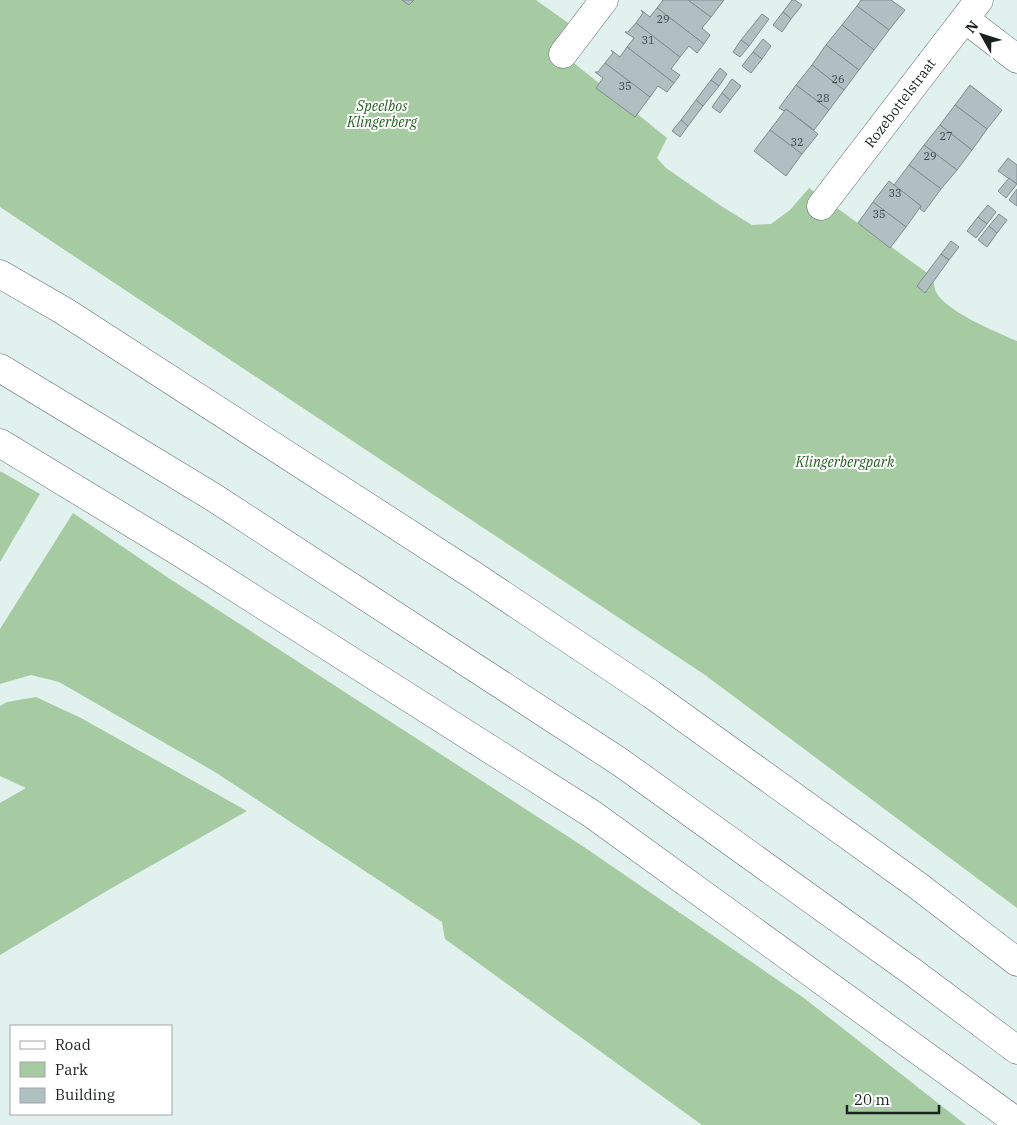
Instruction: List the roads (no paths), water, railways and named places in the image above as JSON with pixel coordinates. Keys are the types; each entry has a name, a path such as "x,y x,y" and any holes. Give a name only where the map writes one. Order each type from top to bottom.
{"main road":[{"path":"563,54 604,0"},
{"path":"972,9 1017,58"},
{"name":"Rozebottelstraat","path":"820,206 972,9"},
{"path":"0,259 64,311"},
{"path":"0,274 64,311 473,575 651,694 909,879 1017,962"},
{"path":"0,368 213,497 620,762 914,973 1017,1050"},
{"path":"0,443 181,553 592,814 1017,1122"}],"park label":[{"name":"Speelbos Klingerberg","path":"382,114"},
{"name":"Klingerbergpark","path":"845,462"}]}
